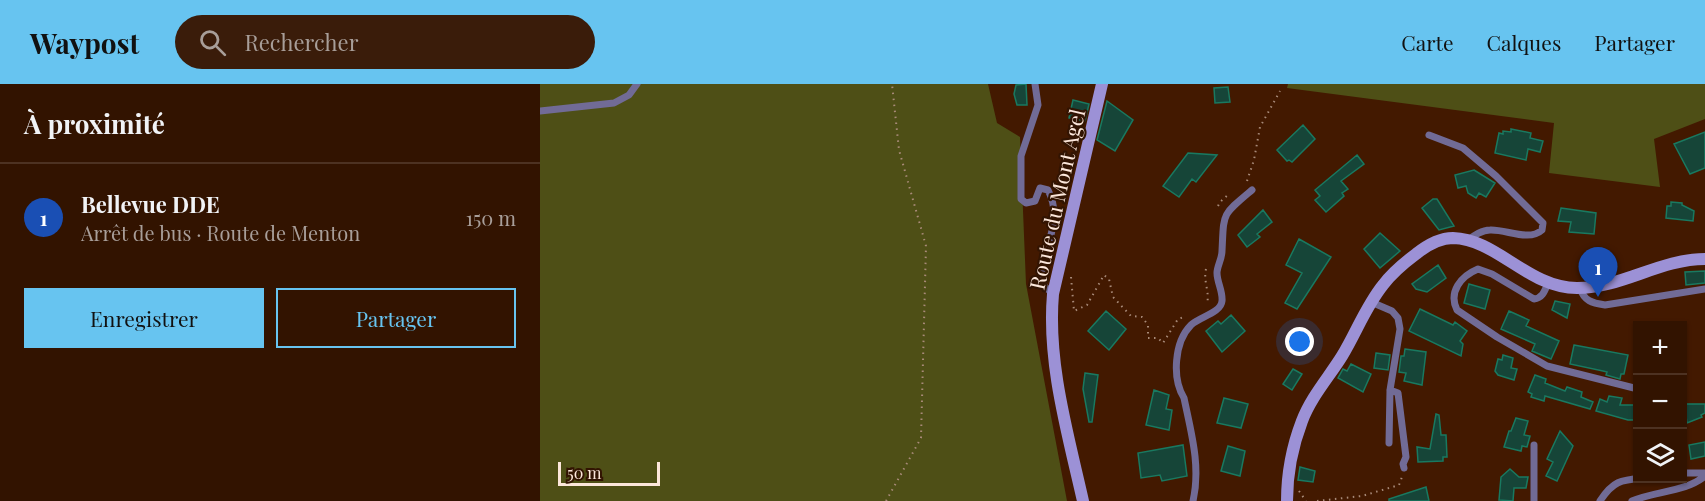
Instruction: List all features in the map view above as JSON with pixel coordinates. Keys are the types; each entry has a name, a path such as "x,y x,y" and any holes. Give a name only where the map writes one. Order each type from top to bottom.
{"main road":[{"name":"Route du Mont Agel","path":"1083,501 1059,395 1051,314 1053,294 1102,84"},
{"path":"1287,501 1290,461 1302,419 1315,395 1350,343 1382,286 1397,268 1420,250 1451,238 1468,240 1480,244 1548,283 1580,288 1616,282 1667,264 1705,259"}],"lane":[{"path":"540,111 614,103 628,95 637,84"},
{"path":"1035,84 1038,105 1021,156 1021,199 1026,203 1035,201 1040,188 1048,190 1054,202 1053,233 1041,275 1042,284 1053,294"},
{"path":"1429,135 1463,148 1496,176 1543,224 1538,234 1528,235 1490,230 1480,232 1468,240"},
{"path":"1193,501 1198,470 1184,398 1178,389 1177,359 1183,334 1192,324 1219,308 1222,301 1217,273 1222,255 1223,220 1229,209 1252,190"},
{"path":"1548,283 1543,295 1534,299 1492,274 1478,269 1462,278 1457,285 1454,303 1457,310 1546,366 1633,388"},
{"path":"1580,288 1586,299 1595,304 1605,305 1705,290"},
{"path":"1371,302 1392,311 1398,318 1400,329 1390,390 1389,443"},
{"path":"1390,390 1398,393 1406,457 1404,468"},
{"path":"1534,445 1534,501"},
{"path":"1687,473 1705,475"},
{"path":"1632,501 1665,490 1696,484 1705,475"},
{"path":"1600,501 1611,486 1621,480 1633,479"}],"path":[{"path":"886,501 921,438 926,246 899,150 892,84"},
{"path":"1247,180 1260,127 1280,92"},
{"path":"1217,212 1220,202 1238,187"},
{"path":"1206,306 1209,296 1205,274 1207,264"},
{"path":"1068,283 1071,275 1074,311 1087,305 1104,275 1109,279 1113,297 1131,316 1142,317 1148,325 1148,338 1158,338 1163,343 1178,319 1186,316"},
{"path":"1317,501 1362,496 1399,485 1402,482 1404,468"}],"shaded area":[{"path":"540,84 988,84 997,123 1020,137 1026,284 1067,501 540,501"},
{"path":"1288,84 1705,84 1705,119 1654,139 1660,187 1549,173 1554,123 1287,88"}],"building":[{"path":"1026,84 1027,105 1017,105 1014,94 1016,85"},
{"path":"1228,87 1230,102 1215,103 1214,88"},
{"path":"1073,100 1089,104 1085,121 1069,118"},
{"path":"1107,101 1133,120 1115,151 1097,140"},
{"path":"1303,125 1315,139 1292,162 1287,161 1277,150"},
{"path":"1511,129 1531,133 1530,138 1543,141 1540,152 1528,149 1526,160 1495,153 1499,133 1511,132"},
{"path":"1705,132 1705,168 1690,174 1674,144"},
{"path":"1188,153 1217,155 1196,182 1192,179 1179,197 1163,186"},
{"path":"1357,155 1364,164 1341,181 1348,189 1342,193 1344,196 1326,212 1315,200 1320,196 1315,190"},
{"path":"1474,170 1495,183 1486,197 1479,193 1476,198 1468,193 1466,186 1458,188 1455,175"},
{"path":"1433,199 1437,199 1454,226 1439,230 1422,208"},
{"path":"1671,202 1682,203 1694,211 1693,221 1666,218 1667,206 1671,206"},
{"path":"1561,208 1596,213 1594,234 1569,232 1571,222 1558,221"},
{"path":"1263,210 1272,222 1257,234 1260,237 1247,247 1238,235"},
{"path":"1380,233 1400,251 1380,268 1364,249"},
{"path":"1299,239 1331,257 1297,309 1285,303 1302,273 1286,265"},
{"path":"1438,265 1446,278 1427,292 1416,289 1412,284"},
{"path":"1705,271 1705,283 1686,285 1685,272"},
{"path":"1469,284 1490,290 1485,309 1464,303"},
{"path":"1555,301 1570,304 1567,318 1552,310"},
{"path":"1420,309 1453,325 1455,322 1467,331 1460,341 1463,344 1461,356 1409,331"},
{"path":"1106,311 1126,329 1109,350 1088,331"},
{"path":"1509,311 1529,320 1526,326 1559,341 1551,359 1532,351 1535,344 1501,329"},
{"path":"1231,315 1245,331 1222,352 1206,331 1218,321 1221,324"},
{"path":"1574,345 1628,355 1624,374 1621,374 1620,379 1606,375 1607,372 1570,364"},
{"path":"1405,349 1426,352 1422,385 1404,381 1406,373 1399,372 1401,356 1404,356"},
{"path":"1376,353 1390,355 1388,370 1374,368"},
{"path":"1503,355 1513,358 1511,368 1517,369 1514,380 1498,375 1495,371 1498,359 1502,360"},
{"path":"1351,364 1371,374 1363,392 1338,378 1343,369 1347,371"},
{"path":"1293,369 1302,374 1292,390 1283,384"},
{"path":"1085,373 1098,375 1092,422 1089,422 1083,389"},
{"path":"1535,375 1546,379 1545,383 1565,391 1567,387 1582,392 1581,397 1593,402 1590,409 1545,396 1544,401 1531,397 1532,394 1528,392"},
{"path":"1154,390 1169,395 1166,409 1172,410 1169,430 1146,425"},
{"path":"1609,396 1622,398 1620,405 1633,405 1633,420 1596,411 1600,399 1607,402"},
{"path":"1224,398 1248,404 1241,428 1217,423"},
{"path":"1687,404 1705,404 1705,413 1701,415 1702,417 1687,423"},
{"path":"1436,414 1439,415 1441,435 1446,435 1447,457 1443,457 1443,461 1418,462 1417,447 1430,449"},
{"path":"1516,418 1528,421 1524,435 1530,436 1527,447 1522,446 1521,451 1504,447"},
{"path":"1560,431 1573,446 1557,481 1546,476 1553,462 1547,459"},
{"path":"1705,442 1705,456 1691,459 1689,445"},
{"path":"1183,445 1187,476 1162,481 1160,475 1141,478 1138,453"},
{"path":"1228,446 1245,451 1240,476 1221,471"},
{"path":"1300,467 1315,471 1313,482 1298,480"},
{"path":"1510,469 1519,477 1528,477 1526,488 1514,488 1513,501 1499,500 1501,477"},
{"path":"1426,487 1429,501 1389,501 1389,499"}],"place":[{"name":"Bellevue DDE","path":"1598,297"}]}
